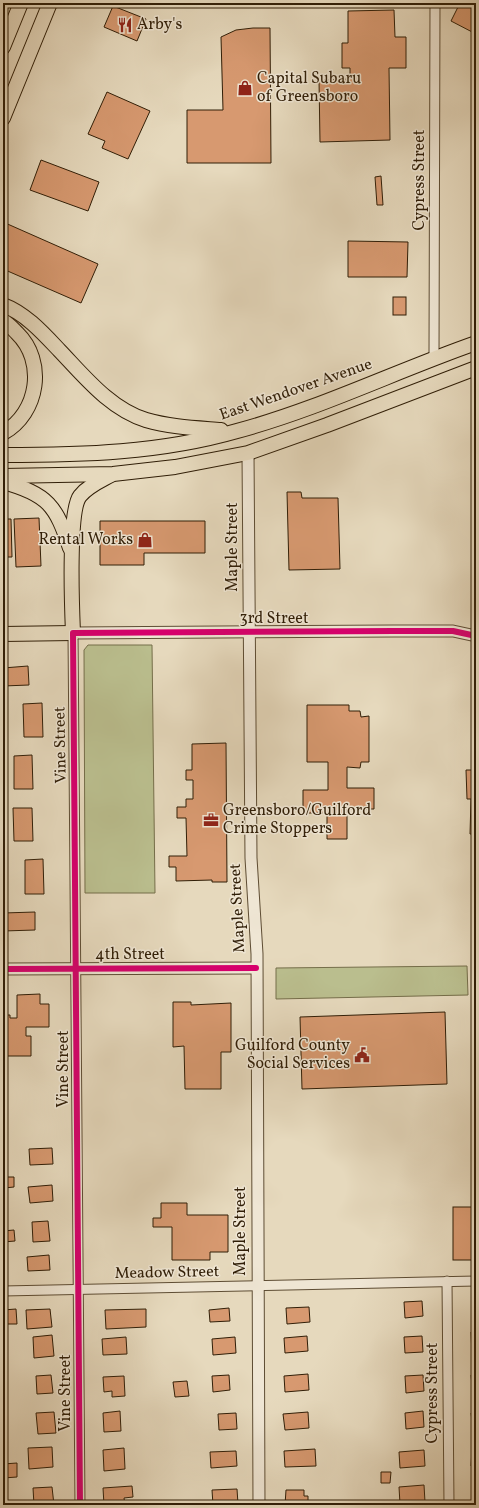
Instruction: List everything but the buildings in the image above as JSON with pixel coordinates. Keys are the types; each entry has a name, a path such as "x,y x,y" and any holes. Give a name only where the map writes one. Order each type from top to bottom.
{"main road":[{"path":"3,118 50,3"},
{"path":"3,47 17,6"},
{"path":"3,305 31,322 97,390 120,408 145,420 183,428 237,431"},
{"path":"3,321 24,340 32,356 37,379 31,401 22,418 3,433"},
{"name":"East Wendover Avenue","path":"3,455 84,455 158,448 237,431 283,416 434,357 476,343"},
{"path":"3,476 113,474 175,467 248,453 327,425 476,368"},
{"path":"248,453 255,435 283,416"},
{"path":"73,633 72,554 75,508 80,496 94,484 113,474"},
{"path":"3,482 24,487 46,500 60,520 72,554"},
{"name":"3rd Street","path":"3,634 73,633"}],"street":[{"name":"Cypress Street","path":"434,357 435,3"},
{"name":"Maple Street","path":"248,453 251,858 256,968 259,1505"},
{"name":"3rd Street","path":"73,633 452,631 476,636"},
{"name":"Vine Street","path":"73,633 80,1505"},
{"name":"4th Street","path":"3,969 256,968"},
{"name":"Cypress Street","path":"447,1281 449,1505"},
{"name":"Meadow Street","path":"3,1291 476,1281"}],"green space":[{"path":"88,645 152,645 155,893 85,893 84,650"},
{"path":"467,966 468,995 276,999 276,968"}],"cycle path":[{"path":"80,1505 73,633 453,631 476,636"},
{"path":"3,969 256,968"}],"place":[{"name":"Arby's","path":"125,25"},
{"name":"Capital Subaru of Greensboro","path":"245,88"},
{"name":"Rental Works","path":"145,540"},
{"name":"Greensboro/Guilford Crime Stoppers","path":"211,820"},
{"name":"Guilford County Social Services","path":"362,1055"}]}
